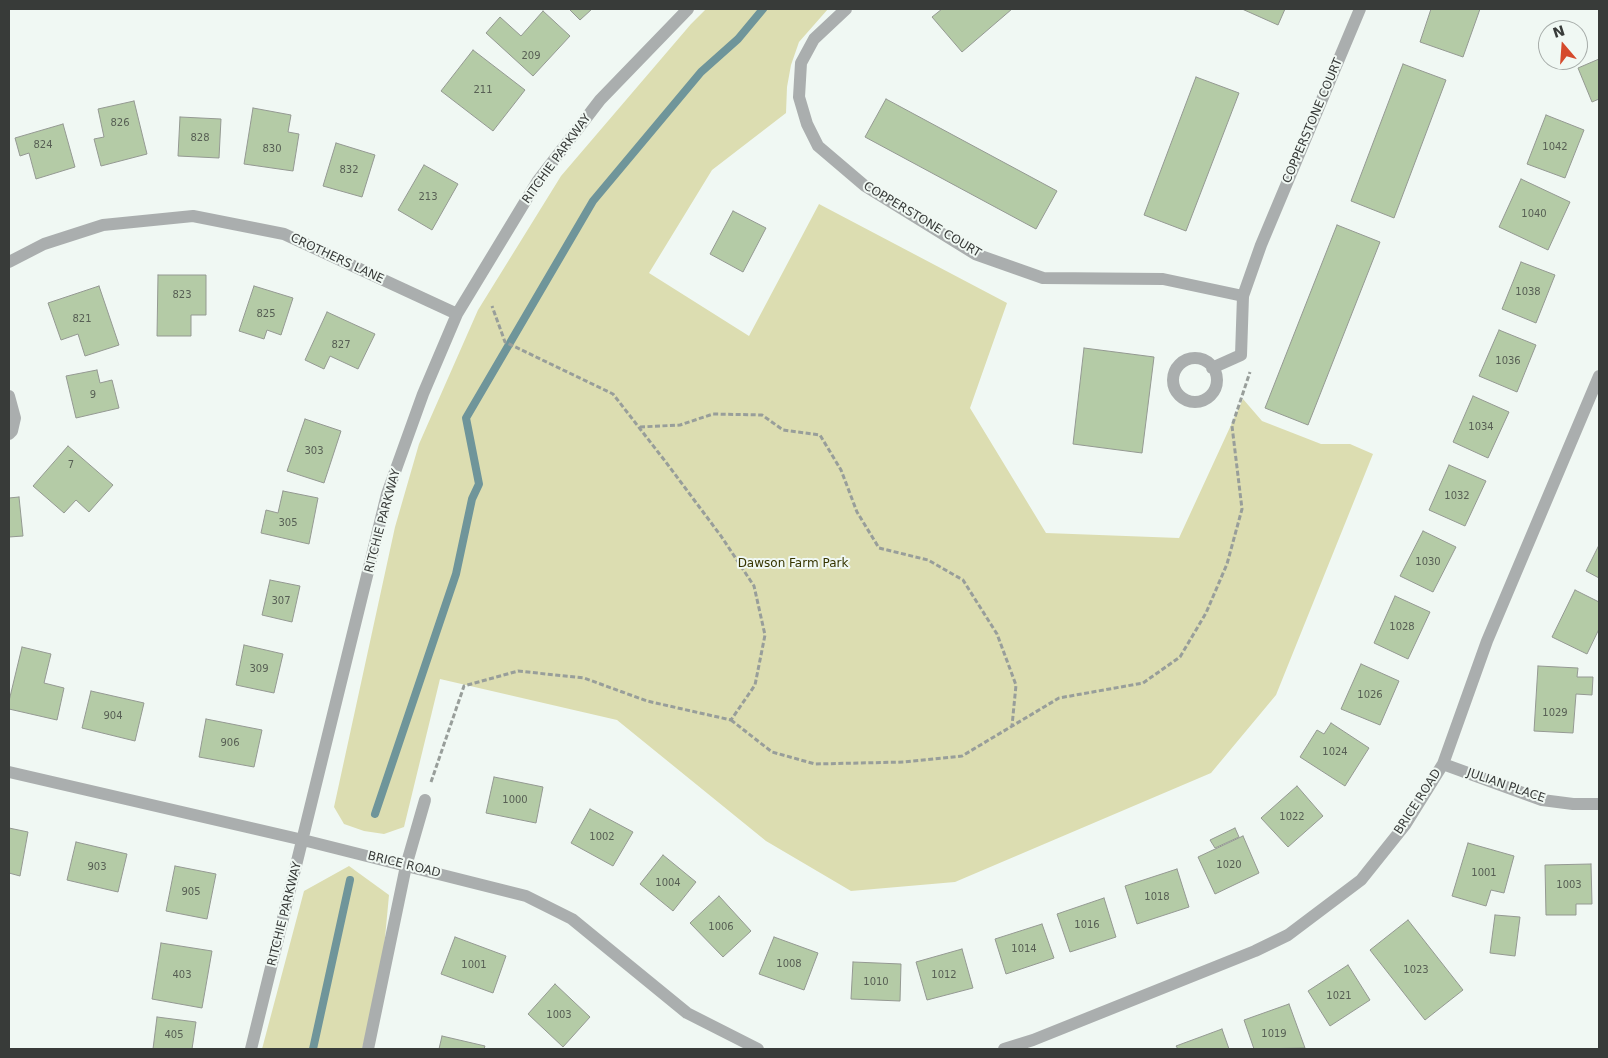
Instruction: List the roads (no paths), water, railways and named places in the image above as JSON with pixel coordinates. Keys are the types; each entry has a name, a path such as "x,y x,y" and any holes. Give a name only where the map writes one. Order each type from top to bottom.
{"street":[{"name":"RITCHIE PARKWAY","path":"251,1049 387,494 423,394 457,314 536,182 600,100 688,9"},
{"name":"COPPERSTONE COURT","path":"846,9 814,40 801,63 799,97 807,124 818,146 864,186 975,254 1043,278 1163,279 1243,296 1260,245 1360,9"},
{"name":"CROTHERS LANE","path":"9,262 44,244 103,225 193,216 284,234 457,314"},
{"path":"1212,368 1241,355 1243,296"},
{"name":"BRICE ROAD","path":"1004,1049 1052,1033 1255,951 1288,935 1361,880 1405,825 1443,764 1487,641 1599,376"},
{"path":"9,396 15,418 12,431 9,434"},
{"name":"JULIAN PLACE","path":"1443,764 1542,800 1573,804 1599,804"},
{"name":"BRICE ROAD","path":"9,772 303,840 526,896 572,919 686,1013 758,1049"},
{"path":"368,1049 406,866 425,800"}],"waterway":[{"path":"375,814 456,574 472,499 479,484 466,418 593,201 701,72 738,39 763,9"},
{"path":"313,1049 350,880"}],"park label":[{"name":"Dawson Farm Park","path":"793,564"}]}
